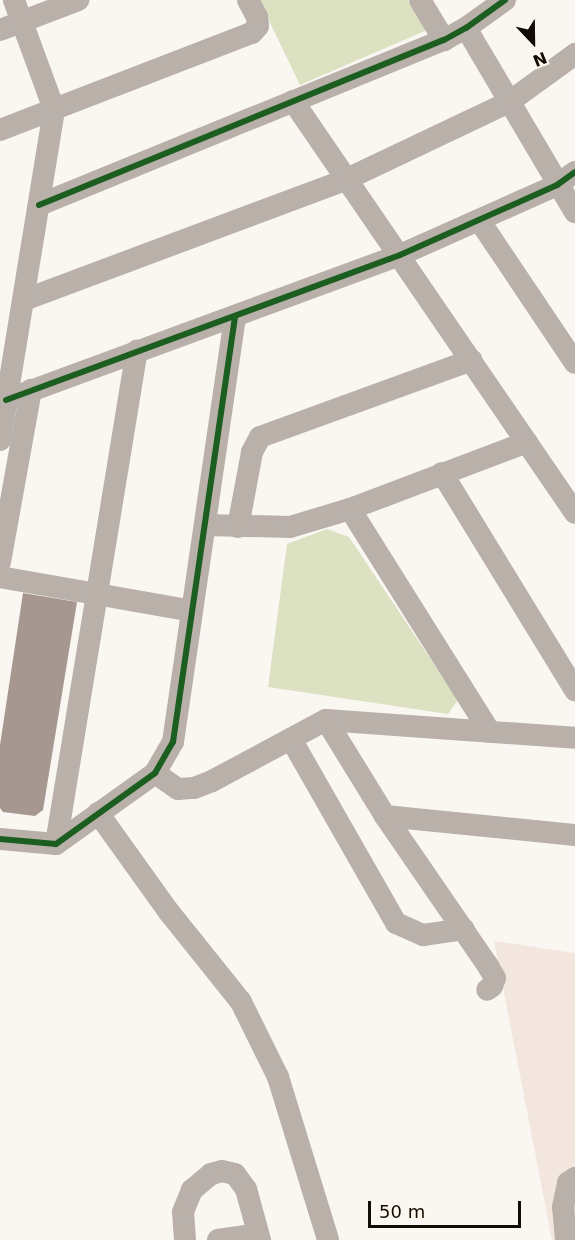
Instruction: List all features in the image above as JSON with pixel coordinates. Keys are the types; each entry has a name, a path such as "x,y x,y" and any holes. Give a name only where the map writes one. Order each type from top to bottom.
{"street":[{"path":"0,440 54,109 14,0"},
{"path":"0,30 78,0"},
{"path":"0,130 252,33 258,26 257,17 248,0"},
{"path":"420,0 444,40"},
{"path":"39,205 444,40 466,28 505,0"},
{"path":"466,28 509,102 566,178 575,212"},
{"path":"24,300 347,179 509,102 575,54"},
{"path":"293,101 573,506"},
{"path":"6,400 400,255 566,178"},
{"path":"479,219 575,363"},
{"path":"0,839 56,844 155,773 173,742 234,316"},
{"path":"56,844 137,351"},
{"path":"238,527 252,452 260,437 471,360"},
{"path":"0,562 31,390"},
{"path":"205,525 290,527 350,509 527,442"},
{"path":"442,473 575,690"},
{"path":"350,509 490,732"},
{"path":"0,577 192,611"},
{"path":"326,720 385,816 464,928 495,978 492,986 487,990"},
{"path":"155,773 178,789 195,788 326,720 575,738"},
{"path":"291,739 396,923 423,935 464,928"},
{"path":"98,813 169,912 240,1002 278,1077 328,1240"},
{"path":"385,816 575,835"},
{"path":"184,1240 183,1212 192,1190 211,1174 222,1171 235,1173 246,1189 259,1237 218,1240"},
{"path":"566,1240 563,1207 568,1183 575,1178"}],"shaded area":[{"path":"494,941 575,953 575,1240 552,1240"}],"green space":[{"path":"259,0 408,0 427,30 300,85"},
{"path":"327,529 349,537 458,700 448,714 268,687 287,544"}],"building":[{"path":"23,593 77,602 43,810 35,816 3,812 0,808 0,745"}],"cycle path":[{"path":"39,205 444,40 466,28 505,0"},
{"path":"6,400 400,255 557,185 575,172"},
{"path":"0,839 56,844 155,773 173,742 235,316"}]}
